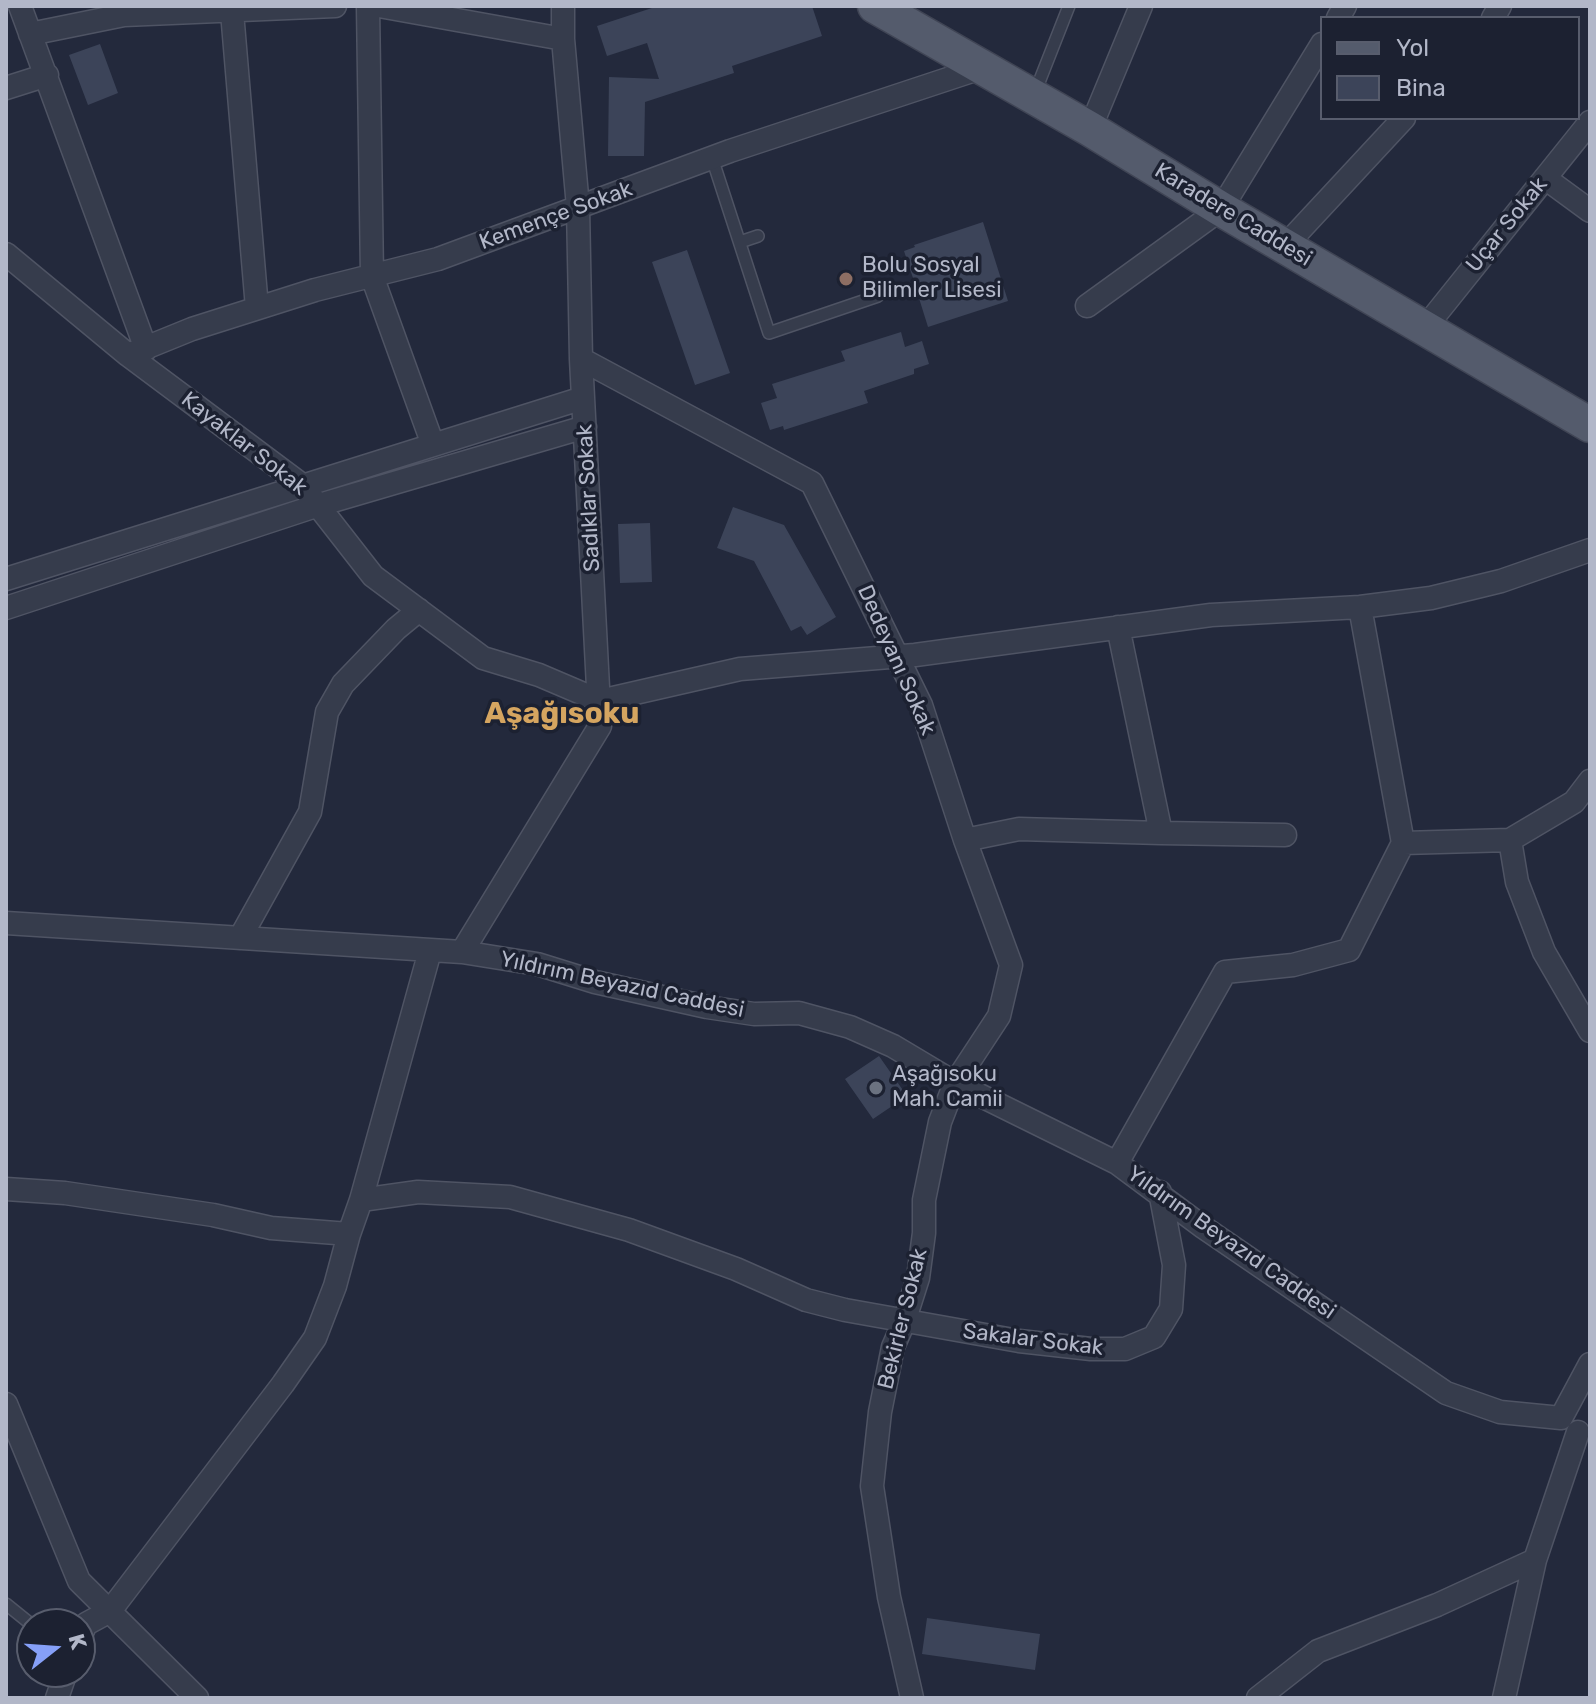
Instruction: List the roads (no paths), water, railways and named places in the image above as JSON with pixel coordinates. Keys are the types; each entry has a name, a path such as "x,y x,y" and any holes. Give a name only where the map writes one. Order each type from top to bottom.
{"main road":[{"name":"Karadere Caddesi","path":"890,10 981,68 1090,129 1589,424"}],"street":[{"path":"20,6 47,75 137,352"},
{"path":"30,34 124,15 335,6"},
{"path":"368,6 372,276 433,445"},
{"path":"379,6 563,39"},
{"name":"Sadıklar Sokak","path":"462,952 600,726 581,359 578,207 563,39 563,6"},
{"path":"1090,129 1141,6"},
{"path":"232,12 257,308"},
{"path":"1087,306 1221,209 1320,47"},
{"name":"Kemençe Sokak","path":"137,352 192,329 257,308 438,259 712,158 981,68"},
{"path":"6,88 47,75"},
{"path":"1285,246 1402,120"},
{"name":"Uçar Sokak","path":"1424,329 1590,122"},
{"path":"1545,178 1590,211"},
{"name":"Kayaklar Sokak","path":"6,254 137,352 302,485 373,576 483,658 539,675 600,701"},
{"name":"Dedeyanı Sokak","path":"581,359 812,483 921,705 965,840 1011,965 999,1016 955,1083"},
{"path":"6,579 583,398"},
{"path":"6,608 319,505 585,427"},
{"path":"600,701 740,669 897,656 1211,615 1360,607 1431,598 1501,581 1590,550"},
{"path":"1117,1163 1225,972 1293,965 1349,950 1403,843 1360,607"},
{"path":"240,938 310,812 327,712 343,684 396,629 419,610"},
{"path":"1118,627 1161,833"},
{"path":"1403,843 1510,840 1574,802 1590,781"},
{"path":"965,840 1019,829 1285,835"},
{"path":"1510,840 1517,882 1544,952 1590,1031"},
{"name":"Yıldırım Beyazıd Caddesi","path":"6,923 462,952 537,964 595,982 707,1007 754,1014 799,1013 864,1034 893,1046 955,1083 1117,1163 1160,1192 1203,1227 1446,1393 1500,1412 1576,1431"},
{"path":"96,1619 110,1611 315,1338 335,1286 361,1200 430,951"},
{"name":"Bekirler Sokak","path":"912,1698 889,1597 872,1486 880,1412 893,1347 918,1278 924,1233 924,1200 933,1152 940,1122 955,1083"},
{"path":"6,1189 78,1195 213,1215 271,1228 349,1234"},
{"name":"Sakalar Sokak","path":"361,1200 418,1192 510,1197 629,1230 736,1269 806,1300 904,1322 1091,1349 1125,1349 1154,1337 1171,1309 1174,1265 1160,1192"},
{"path":"1504,1698 1535,1560 1576,1431 1590,1364"},
{"path":"6,1404 79,1581 197,1698"},
{"path":"1258,1698 1318,1651 1437,1605 1535,1560"}],"lane":[{"path":"1033,97 1069,6"},
{"path":"712,158 769,333 878,296"},
{"path":"740,242 758,236"}],"place":[{"name":"Bolu Sosyal Bilimler Lisesi","path":"846,279"},
{"name":"Aşağısoku Mah. Camii","path":"876,1088"}],"district":[{"name":"Aşağısoku","path":"562,714"}]}
